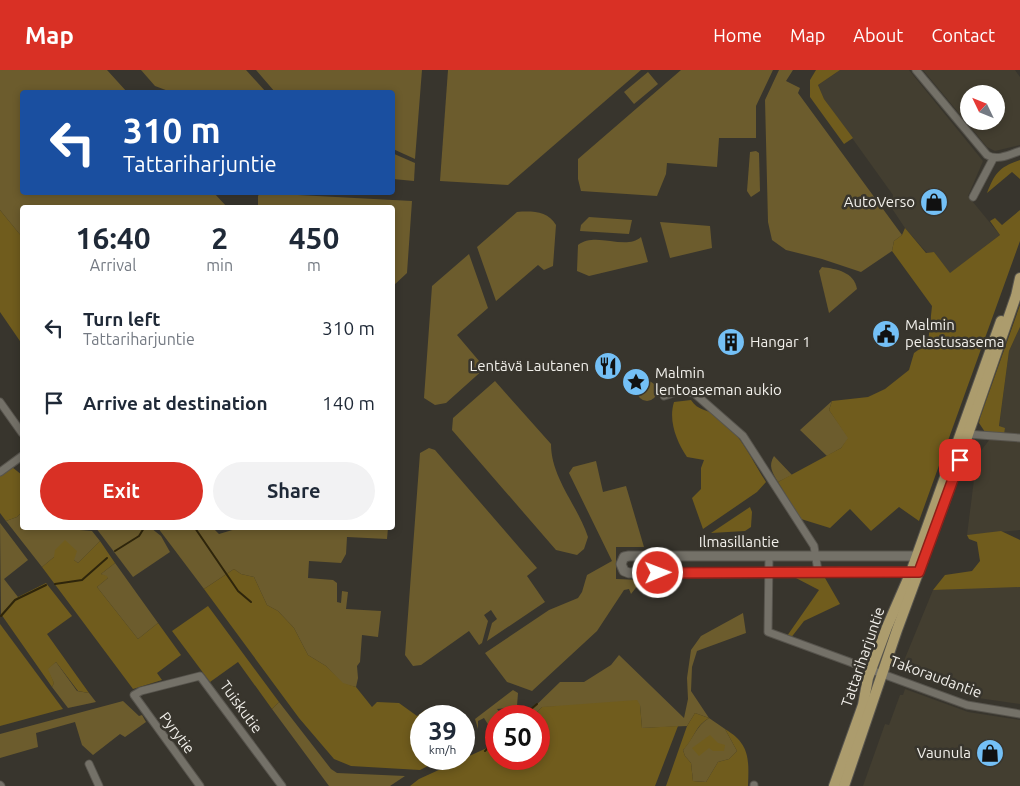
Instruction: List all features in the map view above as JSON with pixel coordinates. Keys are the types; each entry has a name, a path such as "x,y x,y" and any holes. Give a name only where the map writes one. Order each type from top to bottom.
{"main road":[{"name":"Tattariharjuntie","path":"834,786 1016,296 1018,282"},
{"name":"Ilmasillantie","path":"915,572 769,571 629,573 624,571 621,564 624,557 629,556 920,556"},
{"name":"Tattariharjuntie","path":"844,786 877,670"}],"street":[{"path":"916,70 973,139 992,158"},
{"path":"973,197 992,158 1020,151"},
{"path":"664,396 680,391 694,393 743,436 814,546 818,571"},
{"path":"0,402 20,429"},
{"path":"964,433 1020,438"},
{"path":"0,472 20,457"},
{"path":"769,556 769,571"},
{"name":"Takoraudantie","path":"769,571 768,632 877,670 967,705 1020,714"},
{"name":"Tuiskutie","path":"134,695 141,691 200,676 282,786"},
{"name":"Pyrytie","path":"134,695 200,786"},
{"path":"89,764 99,786"}],"shaded area":[{"path":"0,70 107,70 125,90 20,90 20,195 216,195 225,205 20,205 20,235 0,210"},
{"path":"141,70 246,70 264,90 166,90 155,86"},
{"path":"256,70 422,70 415,159 395,150 395,90 273,90"},
{"path":"448,70 641,70 508,185 440,181"},
{"path":"681,70 773,70 756,106 756,138 719,138 717,167 667,163 666,174 657,196 581,191 578,179 578,159"},
{"path":"779,70 793,70 786,81 800,88 798,93 902,235 894,241 892,251 861,272 786,250 772,240 768,222 765,100"},
{"path":"816,70 840,70 818,85 824,99 853,138 844,144 810,97 810,80"},
{"path":"840,70 909,70 983,161 968,196 1000,235 950,274 934,252 927,253 905,228 891,207 893,195 824,99 818,85"},
{"path":"923,70 1015,70 1020,77 1020,145 995,151 987,147 973,130 1005,130 1005,85 960,85 960,115"},
{"path":"648,72 658,84 634,104 624,92"},
{"path":"756,151 759,153 760,191 751,197 747,191 750,152"},
{"path":"395,154 415,163 414,181 395,179"},
{"path":"1020,160 1020,179 1012,172 987,193 993,180 1002,168"},
{"path":"298,195 412,201 407,273 395,284 395,205 258,205 258,196"},
{"path":"0,210 20,235 20,341 0,312"},
{"path":"1020,210 1020,241 919,521 899,507 871,531 850,509 830,528 801,519 778,482 841,448 848,438 829,410 832,401 868,397 885,389 909,370 914,353 928,343 932,306 892,251 894,241 902,235 905,228 926,253 934,252 950,273 1000,235 990,221 995,218 1002,225"},
{"path":"517,212 544,214 553,220 556,225 553,266 544,270 538,265 496,301 477,247"},
{"path":"589,217 632,220 629,234 580,231 581,225"},
{"path":"660,222 710,226 712,248 670,258"},
{"path":"641,237 648,262 589,276 577,271 578,245 585,241 627,242"},
{"path":"469,254 488,308 457,335 485,368 446,403 435,405 424,398 432,286"},
{"path":"822,267 839,270 849,275 857,289 829,313 819,271"},
{"path":"1020,305 1020,327 1009,351 999,426 1005,428 1004,434 985,432 979,423 980,418"},
{"path":"1020,327 1020,530 967,535 977,456 999,427 1009,351"},
{"path":"495,381 551,444 555,469 584,525 588,537 584,549 577,555 556,550 452,430 453,418"},
{"path":"643,381 651,381 657,387 657,395 651,401 643,401 637,395 637,387"},
{"path":"691,400 700,408 725,422 744,446 766,482 757,492 703,529 692,498 701,489 701,468 704,460 687,457 674,431 672,417 674,402"},
{"path":"832,401 829,410 849,438 841,448 827,456 800,430"},
{"path":"429,448 435,450 537,568 527,576 545,602 487,641 492,623 497,619 491,610 484,615 488,621 482,643 479,645 469,631 421,665 413,666 405,655 420,453"},
{"path":"774,456 792,475 778,482 771,469"},
{"path":"596,461 603,492 626,486 644,547 616,547 616,579 642,580 631,594 629,589 624,590 597,631 532,691 507,682 485,653 549,610 578,598 582,592 587,575 612,561 569,473 573,467"},
{"path":"12,467 20,473 20,514 6,521 0,513 0,475"},
{"path":"750,507 752,512 751,527 745,531 711,533"},
{"path":"20,514 20,530 92,531 100,541 78,563 74,560 54,557 42,567 6,521"},
{"path":"0,523 28,560 4,579 18,597 1,614"},
{"path":"98,530 154,530 161,536 170,552 133,577"},
{"path":"160,530 215,530 219,534 232,530 388,530 387,539 347,537 346,554 341,563 309,561 308,578 333,580 337,583 337,602 341,603 342,591 348,592 346,609 381,611 378,637 362,635 356,687 343,684 326,666 308,655 294,628 278,611 267,605 254,577 241,574 234,569 204,589"},
{"path":"1001,531 1020,540 1020,587 933,590 945,575 972,571 980,561 977,542 969,539 967,535"},
{"path":"65,540 77,551 74,560 78,563 100,541 115,563 101,574 108,578 97,587 138,639 158,623 181,655 157,673 162,680 133,689 42,567 54,557 55,550"},
{"path":"115,563 158,623 138,639 97,587 108,578 101,574"},
{"path":"234,569 241,574 254,577 267,605 278,611 294,628 308,655 326,666 343,683 356,687 372,707 377,702 399,703 410,711 410,769 351,766 334,759 299,718 204,589"},
{"path":"794,577 825,578 840,604 804,621 790,639 787,636 819,590"},
{"path":"46,583 72,616 47,634 89,693 78,691 56,662 48,669 54,683 52,687 1,614 16,598"},
{"path":"1020,587 1020,704 971,697 910,675 901,668 933,590"},
{"path":"208,606 279,702 272,709 238,662 210,682 172,631"},
{"path":"743,613 746,633 697,651 692,667 691,691 709,718 695,713 687,726 642,728 640,705 550,707 550,705 536,705 560,682 584,682 611,665 619,655 684,718 688,699 687,678 691,650 701,636"},
{"path":"0,624 63,709 0,726"},
{"path":"56,662 77,691 89,693 96,702 68,708 52,687 54,683 47,669"},
{"path":"905,689 968,712 1020,720 1020,786 863,786 885,724 889,725 900,695 903,695"},
{"path":"513,690 518,693 517,705 493,705"},
{"path":"637,700 640,705 642,728 678,726 655,786 410,786 419,779 439,770 475,770 475,753 485,749 485,770 550,770 550,706"},
{"path":"123,701 139,716 142,715 146,722 125,737 120,734 93,755 82,745 75,722 36,733 38,747 0,758 0,734"},
{"path":"279,702 331,769 337,773 405,776 390,786 329,786 272,709"},
{"path":"485,711 485,720 484,718 478,721 478,729 475,719"},
{"path":"695,713 709,718 700,725 683,750 691,763 693,781 706,782 718,762 729,759 737,751 725,729 739,740 744,747 748,760 748,786 666,786 687,726"},
{"path":"709,718 725,729 737,751 729,759 718,762 706,782 693,781 691,763 683,750 701,725"},
{"path":"710,735 718,743 725,745 724,751 713,751 709,748 699,756 692,748"}],"waterway":[{"path":"115,551 139,536 143,530"},
{"path":"196,530 238,591 251,602"},
{"path":"55,584 82,580 107,558"},
{"path":"1,616 15,600 46,585"}],"place":[{"name":"AutoVerso","path":"934,202"},
{"name":"Malmin pelastusasema","path":"886,334"},
{"name":"Hangar 1","path":"731,342"},
{"name":"Lentävä Lautanen","path":"608,366"},
{"name":"Malmin lentoaseman aukio","path":"636,382"},
{"name":"Vaunula","path":"990,753"}],"route":[{"path":"658,573 762,571 919,572 960,460"}]}
